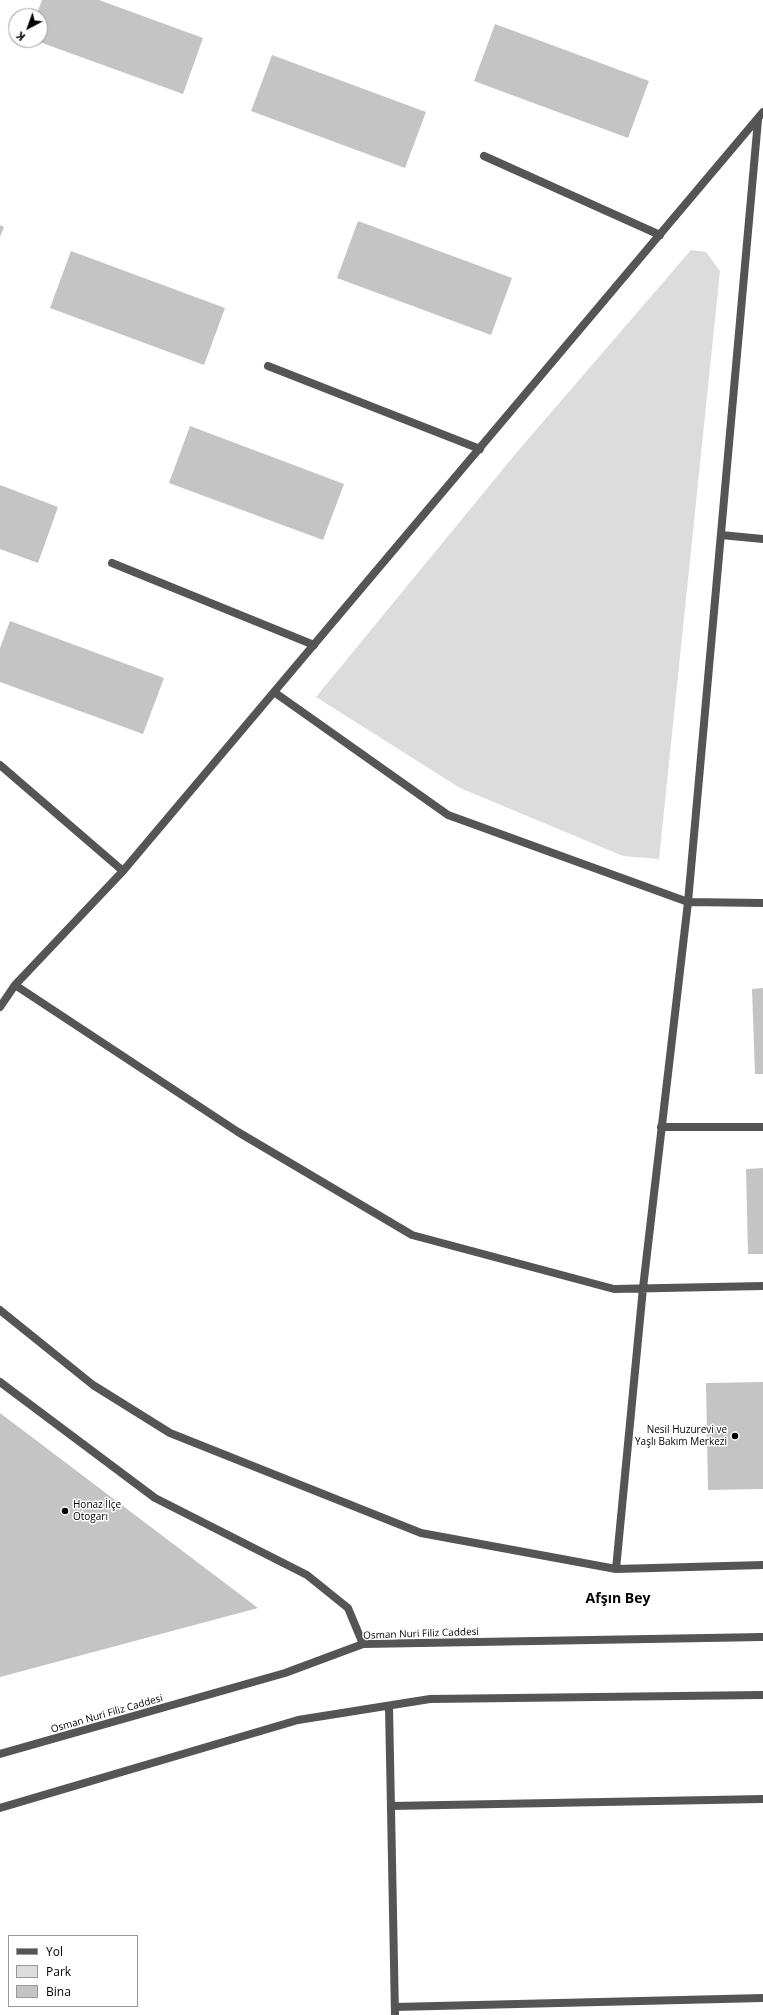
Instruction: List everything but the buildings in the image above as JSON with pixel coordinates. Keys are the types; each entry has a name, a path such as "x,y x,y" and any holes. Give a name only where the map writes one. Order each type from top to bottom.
{"street":[{"path":"0,1007 15,985 123,871 758,120 763,112"},
{"path":"616,1569 643,1288 688,902 758,120"},
{"path":"484,156 660,235"},
{"path":"268,366 480,449"},
{"path":"720,535 763,539"},
{"path":"112,563 314,645"},
{"path":"274,692 448,815 688,902 763,903"},
{"path":"0,765 123,871"},
{"path":"15,985 238,1132 412,1235 614,1289 763,1286"},
{"path":"661,1127 763,1127"},
{"path":"0,1310 93,1385 170,1433 421,1533 616,1569 763,1565"},
{"path":"0,1382 155,1498 307,1575 348,1608 363,1644"},
{"name":"Osman Nuri Filiz Caddesi","path":"0,1754 285,1673 363,1644 763,1637"},
{"path":"0,1808 298,1720 430,1699 763,1695"},
{"path":"389,1706 395,2011 763,1998"},
{"path":"391,1806 763,1799"}],"green space":[{"path":"691,250 706,252 720,271 659,859 623,856 460,788 316,697 517,452"}],"place":[{"name":"Nesil Huzurevi ve Yaşlı Bakım Merkezi","path":"735,1436"},
{"name":"Honaz İlçe Otogarı","path":"65,1511"}],"district":[{"name":"Afşın Bey","path":"618,1599"}]}
